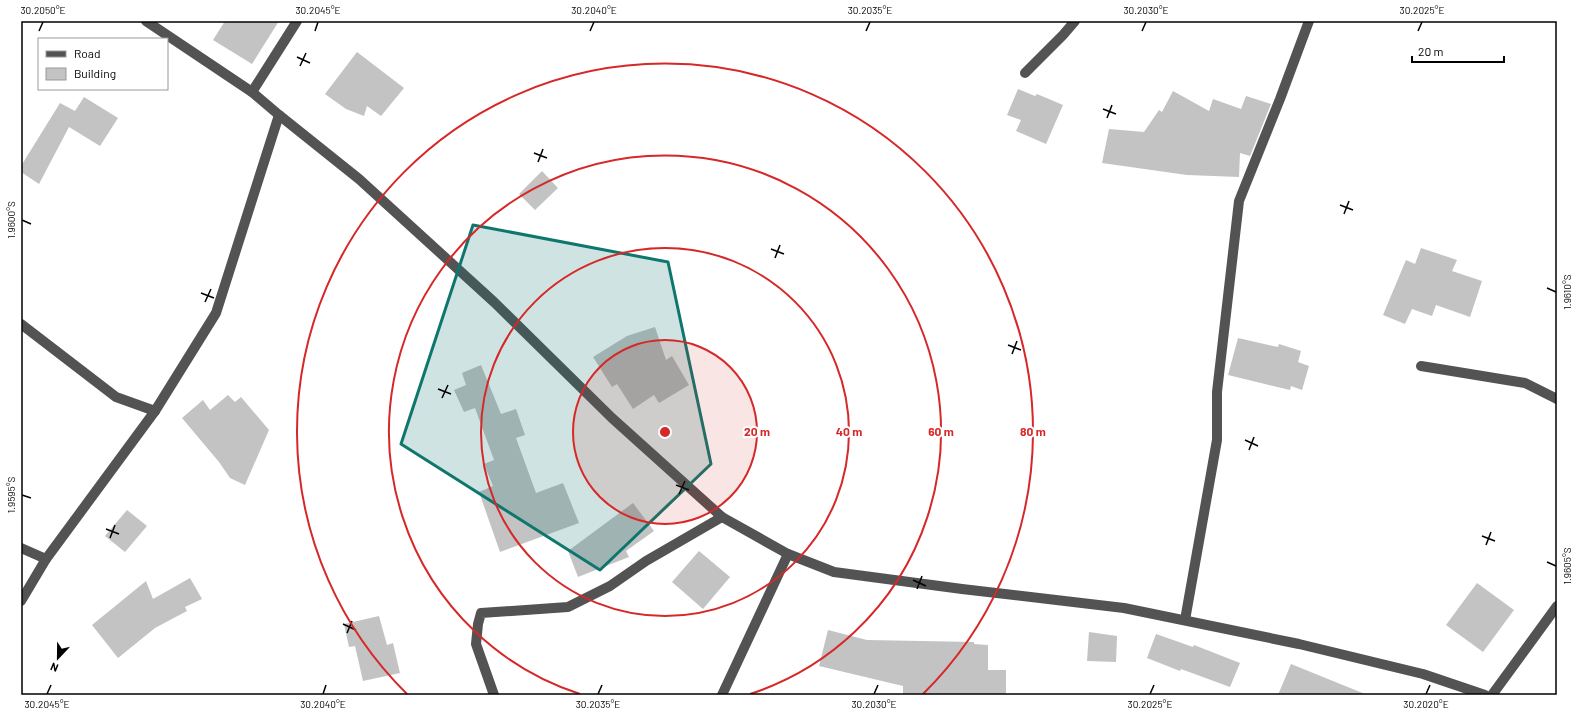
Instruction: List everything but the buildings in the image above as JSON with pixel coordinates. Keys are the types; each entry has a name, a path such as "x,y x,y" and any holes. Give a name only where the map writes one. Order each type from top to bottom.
{"street":[{"path":"146,21 252,92 364,185 494,302 612,418 722,517 788,554 834,572 1124,608 1185,620 1299,644 1423,674 1484,695"},
{"path":"252,92 296,21"},
{"path":"1025,73 1075,21"},
{"path":"1185,620 1217,440 1217,392 1239,201 1280,99 1309,21"},
{"path":"21,601 46,559 155,411 216,313 278,115"},
{"path":"21,324 116,396 155,411"},
{"path":"1421,366 1525,383 1557,398"},
{"path":"494,695 476,644 478,624 481,613 568,607 610,586 646,561 722,517"},
{"path":"21,548 46,559"},
{"path":"722,695 788,554"},
{"path":"1492,695 1557,606"}],"highlighted area":[{"path":"473,225 668,262 711,464 600,570 401,444"}]}
